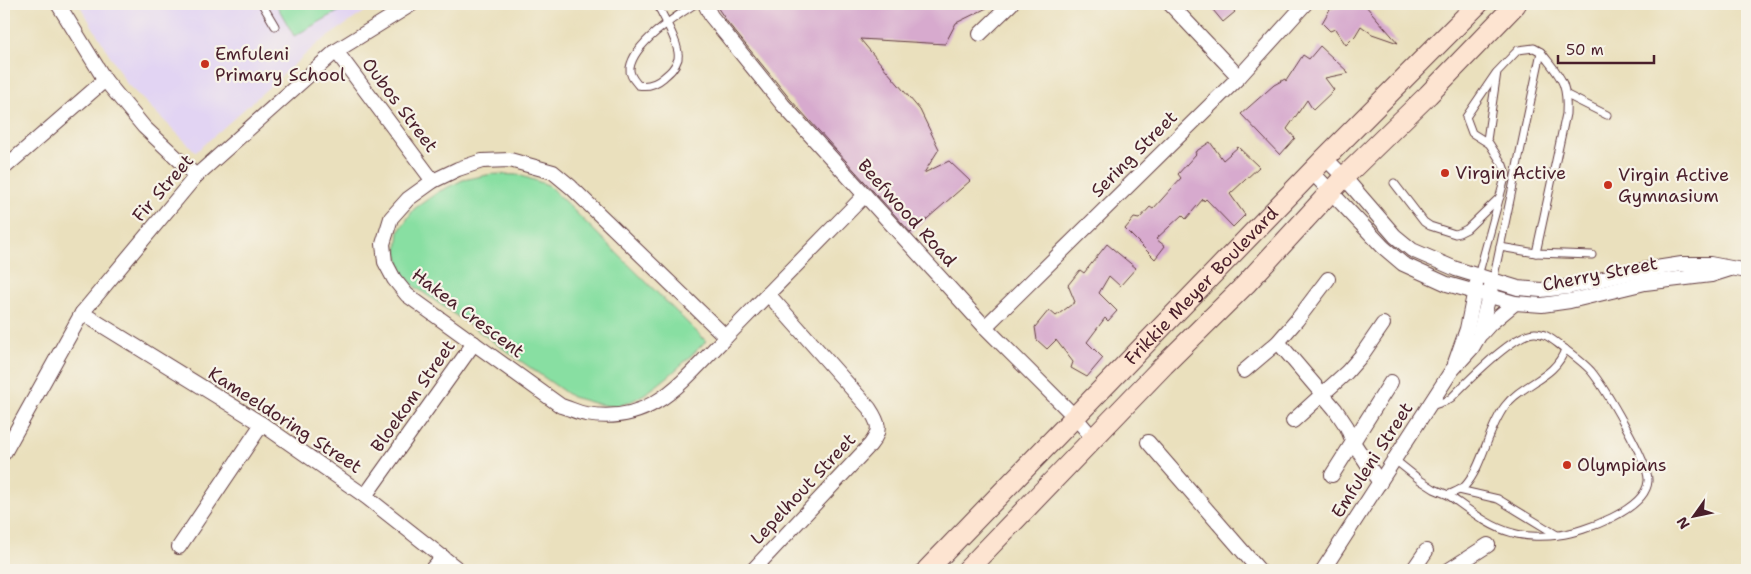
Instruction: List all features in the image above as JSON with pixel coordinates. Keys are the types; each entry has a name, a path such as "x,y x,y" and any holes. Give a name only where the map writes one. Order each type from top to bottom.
{"street":[{"path":"58,4 105,80 144,127 196,176"},
{"name":"Fir Street","path":"4,453 82,313 196,176 336,51 412,4"},
{"name":"Beefwood Road","path":"705,4 711,16 783,105 985,327 1075,417 1093,438"},
{"path":"980,34 1011,4"},
{"path":"1170,4 1239,77"},
{"name":"Sering Street","path":"985,327 1239,77 1305,4"},
{"path":"1474,7 1510,10"},
{"name":"Frikkie Meyer Boulevard","path":"927,570 1318,165 1474,7"},
{"name":"Frikkie Meyer Boulevard","path":"967,570 1093,438 1246,284 1338,184 1510,10"},
{"name":"Oubos Street","path":"336,51 433,180"},
{"path":"4,168 105,80"},
{"name":"Hakea Crescent","path":"726,337 592,207 553,172 510,160 482,161 433,180 408,199 391,218 383,244 385,262 394,279 407,295 561,406 584,414 610,417 628,414 656,403 675,389 726,337 768,294 864,195"},
{"name":"Cherry Street","path":"1318,165 1412,250 1478,276 1518,288 1541,290 1568,287 1643,270 1682,264 1710,264 1747,271"},
{"name":"Cherry Street","path":"1338,184 1384,247 1403,264 1447,284 1514,303 1542,305 1570,301 1645,284 1711,275 1730,269"},
{"name":"Emfuleni Street","path":"1452,370 1467,328 1478,276"},
{"path":"1244,371 1278,342 1328,279"},
{"name":"Emfuleni Street","path":"1323,570 1452,370 1472,348 1479,336 1493,281"},
{"name":"Lepelhout Street","path":"753,570 870,445 877,437 879,427 869,408 768,294"},
{"path":"1479,336 1491,322 1514,303"},
{"name":"Kameeldoring Street","path":"82,313 262,424 365,496 458,570"},
{"path":"1293,420 1361,356 1382,324"},
{"path":"1278,342 1323,393 1342,418 1353,442 1380,483"},
{"name":"Bloekom Street","path":"365,496 474,343"},
{"path":"1332,476 1392,382"},
{"path":"178,547 262,424"},
{"path":"1148,442 1260,570"},
{"path":"1449,570 1488,544"},
{"path":"1413,570 1426,551"},
{"path":"431,570 443,557"}],"lane":[{"path":"262,4 275,26"},
{"path":"657,4 666,22 676,47 678,57 674,69 659,82 646,87 638,85 631,77 630,68 636,55 666,22 695,4"},
{"path":"1488,143 1472,133 1466,117 1497,72 1518,50 1534,48 1540,52 1563,80 1567,96 1566,114 1536,253"},
{"path":"1493,281 1540,52"},
{"path":"1478,276 1506,174 1488,143 1487,135 1497,72"},
{"path":"1567,96 1608,115"},
{"path":"1394,183 1424,222 1430,226 1456,234 1467,229 1500,197"},
{"path":"1500,247 1536,253 1592,255"},
{"path":"1395,460 1434,489 1448,495 1478,516 1514,534 1558,536 1590,528 1623,511 1638,500 1646,490 1649,480 1644,464 1609,396 1590,370 1546,335 1535,332 1522,336 1446,402 1428,407"},
{"path":"1448,495 1465,485 1474,472 1504,408 1512,398 1551,371 1562,358 1565,349"},
{"path":"1459,490 1498,499 1558,536"}],"shaded area":[{"name":"Emfuleni Primary School","path":"79,4 376,4 317,44 196,152 127,84"}],"green space":[{"path":"281,4 352,4 294,36 277,6"},
{"path":"492,174 519,175 548,185 706,341 663,380 638,398 625,404 603,405 572,397 414,286 403,273 397,253 399,231 414,209 438,192 463,180"}],"building":[{"path":"715,4 995,4 956,23 945,44 860,39 920,110 939,149 924,173 949,161 970,181 911,233 790,99 728,23"},
{"path":"1208,4 1228,4 1235,12 1223,22"},
{"path":"1353,4 1365,5 1398,43 1372,34 1361,26 1346,45 1335,29 1330,31 1322,23 1330,9"},
{"path":"1320,46 1349,73 1325,78 1334,90 1313,110 1307,100 1287,129 1295,138 1280,155 1241,114 1274,85 1285,79 1286,81 1303,55 1309,59"},
{"path":"1210,142 1223,160 1238,147 1259,167 1230,194 1245,215 1233,227 1206,199 1204,201 1203,199 1186,219 1182,215 1156,239 1165,246 1155,259 1125,229 1134,218 1139,219 1150,207 1153,209 1181,178 1178,174 1196,154 1195,152"},
{"path":"1107,244 1136,268 1120,286 1109,276 1099,293 1117,311 1108,321 1105,318 1087,342 1103,358 1087,377 1071,368 1073,362 1056,340 1047,349 1037,340 1035,327 1049,310 1056,316 1075,302 1068,285 1080,270 1084,273"}],"place":[{"name":"Emfuleni Primary School","path":"205,64"},
{"name":"Virgin Active","path":"1445,173"},
{"name":"Virgin Active Gymnasium","path":"1608,185"},
{"name":"Olympians","path":"1567,465"}]}
